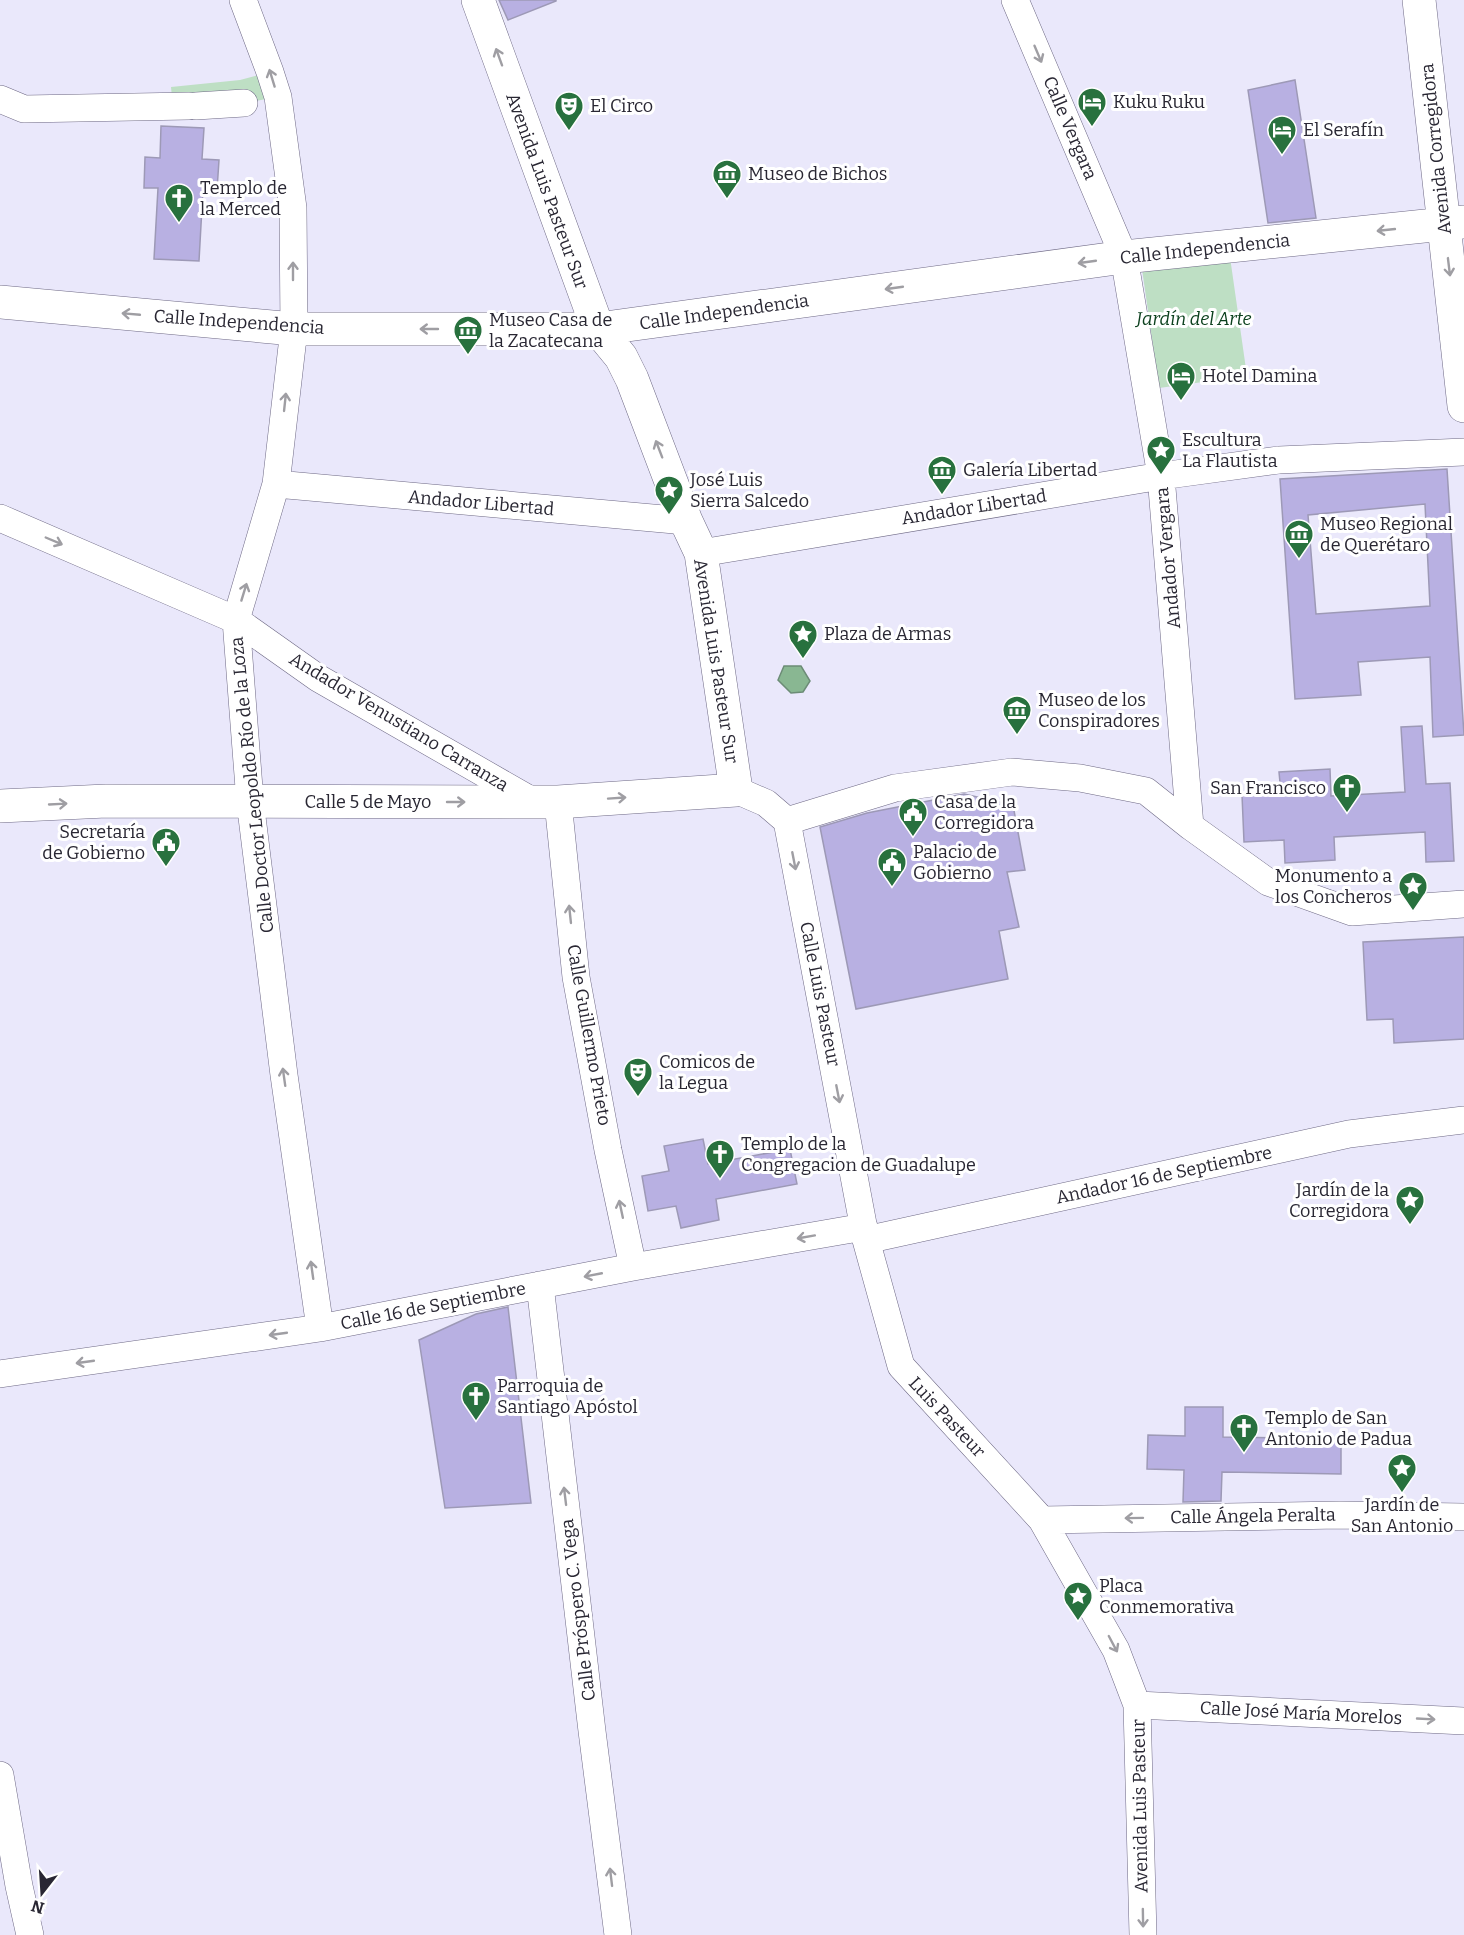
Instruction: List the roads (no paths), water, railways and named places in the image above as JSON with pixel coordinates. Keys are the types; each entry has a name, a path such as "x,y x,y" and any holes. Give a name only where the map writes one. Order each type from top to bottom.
{"street":[{"name":"Calle Doctor Leopoldo Río de la Loza","path":"243,0 278,97 293,208 294,329 276,484 236,620 250,801 284,1075 320,1328"},
{"name":"Avenida Luis Pasteur Sur","path":"478,0 598,329 621,357 632,379 686,521 701,553 736,790"},
{"name":"Calle Vergara","path":"1015,0 1124,257"},
{"name":"Avenida Corregidora","path":"1419,0 1454,223 1464,406"},
{"path":"0,99 24,109 244,103"},
{"name":"Calle Independencia","path":"0,302 294,329 598,329 1124,257 1454,223"},
{"name":"Andador Vergara","path":"1124,257 1161,476 1190,826"},
{"name":"Andador Libertad","path":"701,553 1161,476 1279,460 1464,452"},
{"name":"Andador Libertad","path":"276,484 686,521"},
{"name":"Andador Venustiano Carranza","path":"0,518 236,620 318,678 546,802"},
{"path":"736,790 766,803 787,821 895,789 1012,772 1080,778 1146,791 1187,796"},
{"name":"Calle 5 de Mayo","path":"0,806 106,801 546,802 736,790"},
{"path":"1146,791 1268,882 1352,912 1464,904"},
{"name":"Calle Guillermo Prieto","path":"546,802 608,1150 633,1267"},
{"name":"Calle Luis Pasteur","path":"787,821 865,1234"},
{"name":"Andador 16 de Septiembre","path":"865,1234 1349,1134 1464,1120"},
{"name":"Calle 16 de Septiembre","path":"0,1374 320,1328 633,1267 865,1234"},
{"name":"Luis Pasteur","path":"865,1234 901,1366 1042,1520"},
{"name":"Calle Próspero C. Vega","path":"540,1285 618,1935"},
{"name":"Calle Ángela Peralta","path":"1042,1520 1340,1515 1464,1517"},
{"name":"Avenida Luis Pasteur","path":"1042,1520 1116,1650 1137,1705 1143,1935"},
{"name":"Calle José María Morelos","path":"1137,1705 1464,1720"},
{"path":"0,1774 17,1876 30,1935"}],"place":[{"name":"Kuku Ruku","path":"1092,128"},
{"name":"El Circo","path":"569,132"},
{"name":"El Serafín","path":"1282,156"},
{"name":"Museo de Bichos","path":"727,200"},
{"name":"Templo de la Merced","path":"179,224"},
{"name":"Museo Casa de la Zacatecana","path":"468,356"},
{"name":"Hotel Damina","path":"1181,402"},
{"name":"Escultura La Flautista","path":"1161,476"},
{"name":"Galería Libertad","path":"942,496"},
{"name":"José Luis Sierra Salcedo","path":"669,516"},
{"name":"Museo Regional de Querétaro","path":"1299,560"},
{"name":"Plaza de Armas","path":"803,660"},
{"name":"Museo de los Conspiradores","path":"1017,736"},
{"name":"San Francisco","path":"1347,814"},
{"name":"Casa de la Corregidora","path":"913,838"},
{"name":"Secretaría de Gobierno","path":"166,868"},
{"name":"Palacio de Gobierno","path":"892,888"},
{"name":"Monumento a los Concheros","path":"1413,912"},
{"name":"Comicos de la Legua","path":"638,1098"},
{"name":"Templo de la Congregacion de Guadalupe","path":"720,1180"},
{"name":"Jardín de la Corregidora","path":"1410,1226"},
{"name":"Parroquia de Santiago Apóstol","path":"476,1422"},
{"name":"Templo de San Antonio de Padua","path":"1244,1454"},
{"name":"Jardín de San Antonio","path":"1402,1494"},
{"name":"Placa Conmemorativa","path":"1078,1622"}],"park label":[{"name":"Jardín del Arte","path":"1194,319"}]}
